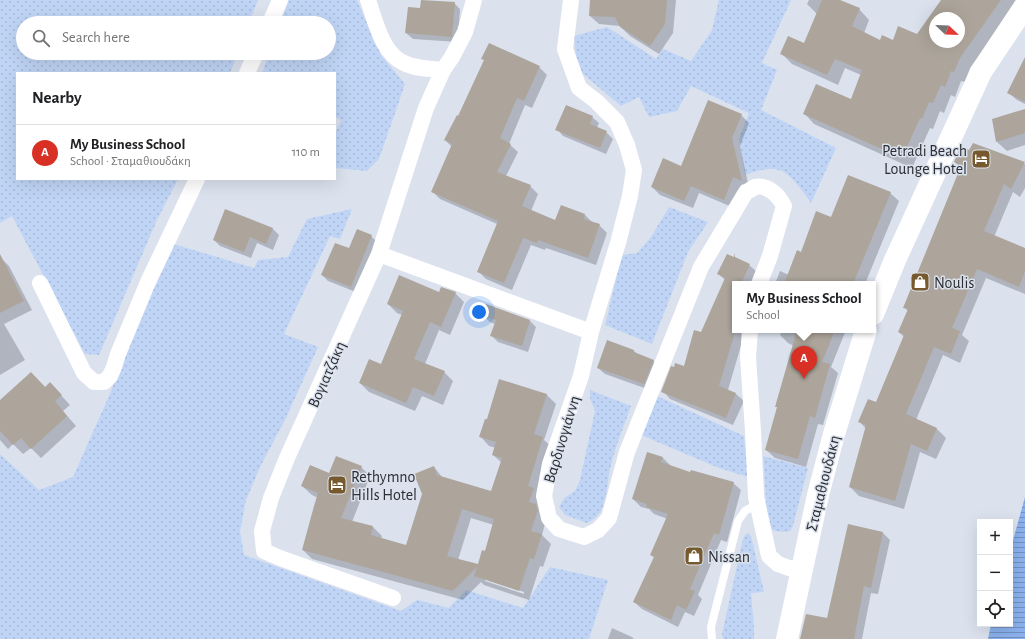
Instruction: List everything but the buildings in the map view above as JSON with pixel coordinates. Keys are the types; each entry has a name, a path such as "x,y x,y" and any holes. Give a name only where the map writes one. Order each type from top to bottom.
{"main road":[{"path":"876,307 895,260 981,72 1025,6"},
{"name":"Σταμαθιουδάκη","path":"787,639 834,434 865,333"}],"street":[{"path":"273,16 280,0"},
{"path":"368,0 383,42 392,54 403,63 425,69 444,70 465,32 474,0"},
{"name":"Βαρδινογιάννη","path":"571,0 565,49 579,88 596,101 617,122 627,145 634,170 630,196 618,243 591,332 581,376 550,464 544,496 549,518 559,529 584,537 598,530 608,518 627,452 701,266 746,192 756,187 774,193 784,206 770,256 760,281"},
{"path":"247,72 253,60"},
{"name":"Βογιατζάκη","path":"394,598 264,551 262,531 271,498 379,254 426,108 444,70"},
{"path":"40,284 84,373 94,382 104,382 112,371 148,282 197,180"},
{"path":"379,254 591,332"},
{"path":"750,333 748,357 757,504 769,556 778,564 788,568 802,570"}],"lane":[{"path":"712,639 712,627 738,521 745,511 757,504"}],"shaded area":[{"path":"0,0 258,0 252,16 16,16 16,60 235,60 230,72 16,72 16,180 177,180 157,220 99,355 85,354 12,216 0,223"},
{"path":"289,0 357,0 381,55 405,84 379,159 367,171 336,168 336,132 341,120 336,118 336,72 262,72 267,60 336,60 336,16 283,16"},
{"path":"719,0 791,0 762,63 777,70 761,110 836,148 811,203 794,181 782,171 768,169 745,175 739,139 749,113 691,86 677,111 649,117 639,97 621,106 577,69 574,36 607,27 656,59 663,49 691,61 712,30"},
{"path":"669,207 708,222 688,252 652,344 605,325 622,255 637,253 651,237"},
{"path":"352,209 340,239 330,236 284,334 318,347 286,418 261,465 246,500 240,531 244,555 401,611 417,600 449,608 466,590 523,608 550,567 608,580 589,639 0,639 0,454 39,490 73,477 109,396 170,243 254,268 258,260 288,257 307,219"},
{"path":"590,390 631,406 613,458 601,511 587,523 565,515 559,507 564,498 575,491 580,480 595,411 590,398"},
{"path":"655,395 744,436 748,477 719,468 641,435"},
{"path":"763,456 808,468 793,526 790,531 782,532 772,530 767,514"},
{"path":"748,533 751,536 764,592 751,593 754,639 723,639 722,634 743,539"}],"water":[{"path":"1025,497 1025,639 988,639 990,627 1013,627 1013,540"}],"place":[{"name":"Petradi Beach Lounge Hotel","path":"981,159"},
{"name":"Noulis","path":"920,282"},
{"name":"My Business School","path":"804,379"},
{"name":"Rethymno Hills Hotel","path":"337,485"},
{"name":"Nissan","path":"694,556"}]}
